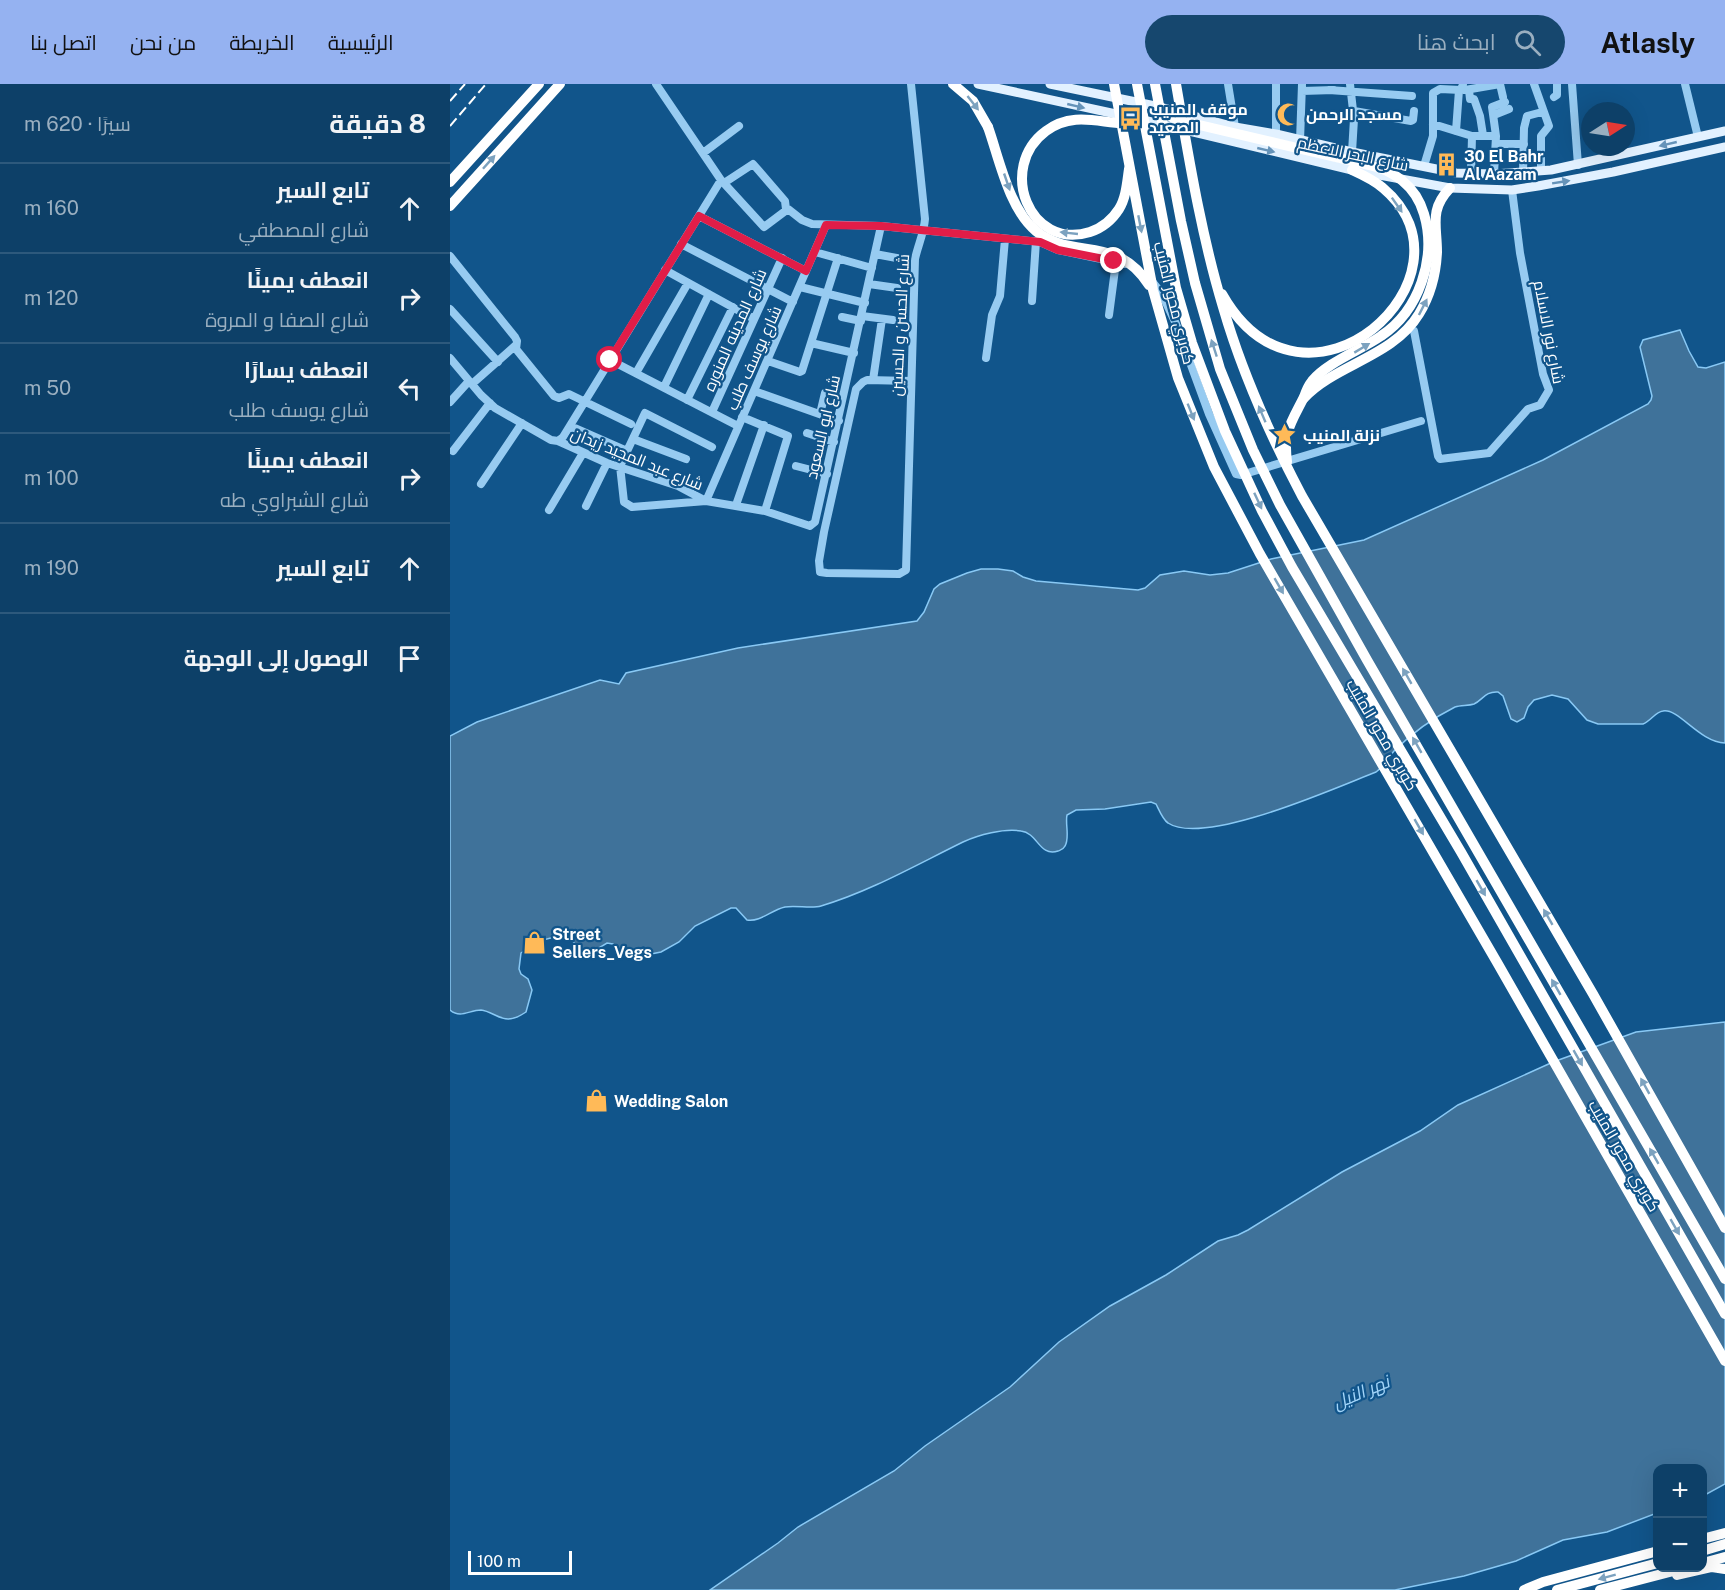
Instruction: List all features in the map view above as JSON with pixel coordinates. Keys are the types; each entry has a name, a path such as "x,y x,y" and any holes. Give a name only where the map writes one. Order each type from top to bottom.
{"highway":[{"path":"450,182 539,84"},
{"path":"450,206 560,84"},
{"path":"953,84 973,101 988,127 1014,201 1023,217 1036,231 1062,244 1107,251 1121,257 1139,272 1153,290"},
{"name":"كوبري محور المنيب","path":"1114,84 1153,290 1168,348 1189,408 1214,467 1244,526 1725,1361"},
{"name":"كوبري محور المنيب","path":"1137,84 1176,288 1202,372 1225,431 1254,493 1298,578 1461,852 1725,1314"},
{"name":"كوبري محور المنيب","path":"1155,84 1195,283 1220,369 1253,450 1280,505 1367,660 1725,1279"},
{"path":"1176,84 1199,213 1215,280 1245,374 1290,474 1593,994 1725,1228"},
{"path":"1160,106 1165,113 1178,120 1389,171 1409,186 1422,208 1427,233 1427,252 1423,280 1411,305 1394,326 1383,335 1320,374 1310,385 1291,418 1288,429 1286,451 1290,474"},
{"path":"1130,169 1124,199 1119,209 1103,225 1082,234 1070,234 1050,228 1034,215 1024,197 1023,164 1033,143 1040,135 1058,123 1068,120 1091,118 1129,123 1139,119"},
{"path":"1215,280 1232,310 1256,336 1269,344 1298,353 1329,350 1357,339 1385,319 1400,300 1410,277 1413,247 1407,220 1393,197 1372,180 1352,170"},
{"path":"1303,398 1320,383 1365,359 1407,329 1418,316 1426,300 1435,268 1435,213 1438,203 1450,188"},
{"path":"1707,1538 1725,1533"},
{"path":"1707,1549 1725,1544"},
{"path":"1524,1590 1543,1582 1653,1552"},
{"path":"1707,1562 1725,1557"},
{"path":"1707,1568 1725,1569"},
{"path":"1557,1590 1653,1569"},
{"path":"1600,1590 1653,1571"},
{"path":"1672,1572 1681,1575 1693,1572"}],"main road":[{"name":"شارع البحر الاعظم","path":"978,84 1024,88 1045,99 1352,170 1450,188 1512,190 1573,180 1725,147"},
{"name":"شارع البحر الاعظم","path":"1049,84 1160,106 1235,127 1471,175 1523,173 1578,165 1725,131"},
{"path":"1045,99 1044,91 1049,84"}],"street":[{"path":"656,84 723,182 764,227 786,209"},
{"name":"شارع الحسن و الحسين","path":"873,380 863,382 856,389 824,532 820,572 899,574 906,570 908,560 915,260 924,232 925,219 911,84"},
{"path":"1228,84 1235,127"},
{"path":"1276,84 1276,134"},
{"path":"1424,166 1433,136 1433,93 1440,89 1500,84 1505,103 1494,115 1496,140 1494,174"},
{"path":"1534,84 1535,98 1542,112 1546,114 1549,126 1541,136 1541,171"},
{"path":"1554,97 1557,94 1557,84"},
{"path":"1572,84 1578,165"},
{"path":"1685,84 1698,137"},
{"path":"1300,141 1302,88 1329,90 1350,88 1412,96"},
{"path":"1350,88 1354,111 1352,152"},
{"path":"1456,131 1463,88"},
{"path":"1463,88 1470,99 1474,99 1483,135"},
{"path":"1354,111 1412,121 1414,111"},
{"path":"1523,173 1524,128 1527,117 1542,112"},
{"path":"1433,124 1496,140 1524,144"},
{"path":"703,153 739,126"},
{"path":"1469,132 1471,175"},
{"path":"558,441 585,402 681,244 723,182 753,164 785,201 786,209"},
{"name":"شارع نور الاسلام","path":"1414,331 1440,459 1489,453 1528,409 1540,405 1549,390 1543,374 1520,254 1512,190"},
{"path":"786,209 807,222 826,225 881,226 1036,242 1058,250 1116,262 1142,273 1162,294 1176,324 1209,414 1236,474 1241,476 1421,421"},
{"path":"699,216 806,271"},
{"name":"شارع يوسف طلب","path":"706,501 826,225"},
{"name":"شارع ابو السعود","path":"706,501 765,511 813,525 839,421 881,226"},
{"path":"986,358 992,315 1000,296 1005,239"},
{"path":"1032,301 1036,242"},
{"path":"681,244 793,302"},
{"path":"815,252 872,268"},
{"path":"875,254 902,259"},
{"path":"450,256 515,337 516,349 554,396 559,398 569,394 631,424"},
{"name":"شارع المدينه المنوره","path":"712,412 782,258"},
{"path":"768,362 802,371 837,258"},
{"path":"1109,315 1116,262"},
{"path":"665,270 754,319"},
{"path":"636,373 688,283"},
{"path":"869,284 897,288"},
{"path":"800,287 865,303"},
{"path":"664,387 709,294"},
{"path":"687,399 733,307"},
{"path":"450,309 498,362"},
{"path":"842,317 893,320"},
{"path":"882,319 873,380 911,381"},
{"path":"811,343 854,353"},
{"path":"450,402 470,382 498,362 516,345"},
{"path":"450,358 470,382"},
{"path":"610,360 738,426"},
{"name":"شارع عبد المجيد زيدان","path":"470,382 490,403 551,440 607,463 678,486 706,501"},
{"path":"754,391 839,421"},
{"path":"820,414 825,393"},
{"path":"453,451 490,403"},
{"path":"706,501 629,506 624,502 620,466 645,413 712,447"},
{"path":"742,417 788,435 765,511"},
{"path":"481,484 522,423"},
{"path":"736,505 764,425"},
{"path":"570,426 627,451"},
{"path":"807,433 834,442"},
{"path":"633,439 686,459"},
{"path":"549,510 583,453"},
{"path":"586,506 607,463"},
{"path":"796,466 826,474"}],"water":[{"path":"1680,330 1698,367 1706,368 1725,362 1725,743 1698,732 1669,711 1660,712 1643,724 1598,724 1587,720 1568,699 1552,695 1534,700 1528,707 1524,718 1517,722 1511,719 1503,696 1494,692 1487,694 1474,704 1455,707 1431,721 1401,744 1376,772 1271,812 1210,827 1186,828 1168,823 1156,804 1151,802 1105,809 1076,810 1067,815 1066,843 1060,850 1047,851 1031,836 1021,831 1007,830 983,835 963,842 876,885 821,906 785,907 752,920 747,920 736,908 731,908 695,926 679,942 661,952 636,957 627,955 613,944 607,943 589,954 584,954 570,938 556,937 544,940 521,953 519,969 521,974 528,979 532,990 526,1012 508,1019 481,1010 458,1014 450,1010 450,736 477,722 600,680 619,684 626,673 738,648 917,621 924,612 934,589 940,584 981,569 1013,571 1036,581 1138,590 1145,588 1160,575 1184,571 1210,575 1228,573 1271,559 1364,540 1543,460 1648,404 1652,396 1640,347 1643,340"},
{"name":"نهر النيل","path":"1725,1022 1725,1484 1707,1494 1707,1464 1653,1464 1653,1515 1607,1532 1563,1540 1516,1561 1464,1576 1395,1590 710,1590 798,1527 894,1471 925,1446 1010,1387 1059,1342 1110,1306 1166,1275 1218,1241 1248,1230 1342,1172 1420,1131 1458,1105 1553,1062 1636,1032"}],"railway":[{"path":"450,101 465,84"},
{"path":"450,126 486,84"}],"place":[{"name":"مسجد الرحمن","path":"1288,114"},
{"name":"موقف المنيب الصعيد","path":"1131,118"},
{"name":"30 El Bahr Al Aazam","path":"1446,165"},
{"name":"نزلة المنيب","path":"1285,435"},
{"name":"Street Sellers_Vegs","path":"534,943"},
{"name":"Wedding Salon","path":"596,1101"}],"route":[{"path":"610,360 699,216 806,271 826,225 881,226 1040,242 1058,250 1114,261"}]}
